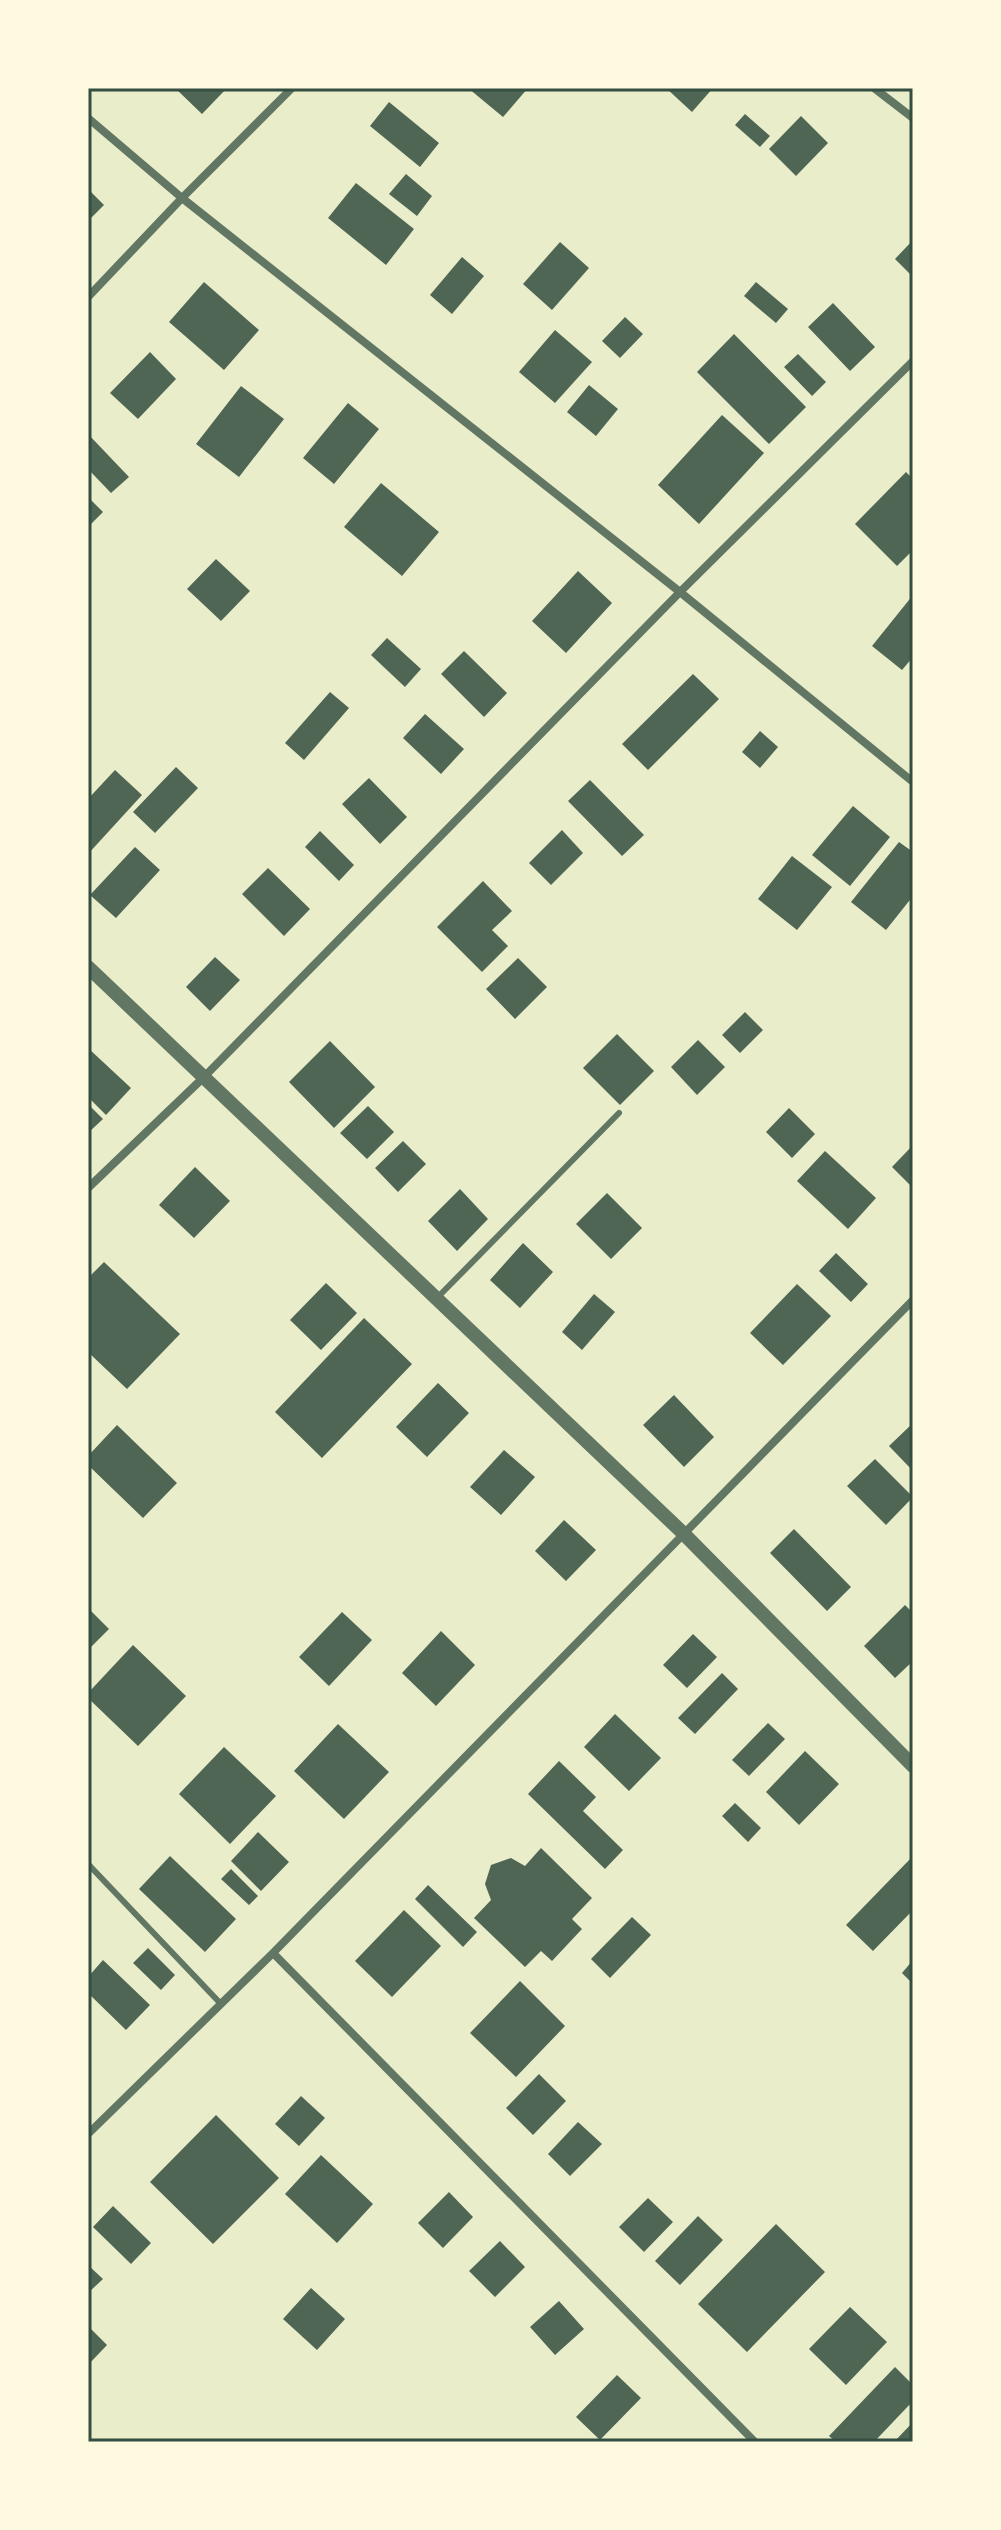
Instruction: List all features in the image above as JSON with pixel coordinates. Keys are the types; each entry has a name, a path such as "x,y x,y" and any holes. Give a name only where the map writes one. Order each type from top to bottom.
{"street":[{"path":"88,297 292,88"},
{"path":"874,88 913,118"},
{"path":"88,118 182,198 680,592 913,782"},
{"path":"88,1188 204,1077 680,592 913,361"},
{"path":"88,967 684,1534 913,1766"},
{"path":"88,2134 273,1953 913,1300"},
{"path":"273,1953 755,2442"}],"lane":[{"path":"437,1298 619,1113"},
{"path":"88,1864 221,2004"}],"building":[{"path":"175,88 227,88 202,114"},
{"path":"468,88 528,88 503,117"},
{"path":"666,88 713,88 692,112"},
{"path":"389,102 439,143 420,167 370,126"},
{"path":"745,114 770,136 760,147 735,125"},
{"path":"801,116 828,143 796,176 769,149"},
{"path":"406,174 432,196 417,216 389,194"},
{"path":"356,183 414,229 386,265 328,218"},
{"path":"88,189 104,205 88,221"},
{"path":"913,240 913,277 895,259"},
{"path":"560,242 589,268 552,310 523,284"},
{"path":"462,257 484,276 452,314 430,295"},
{"path":"204,282 259,330 224,370 169,322"},
{"path":"756,282 788,309 776,323 744,296"},
{"path":"833,303 875,347 850,371 808,327"},
{"path":"625,317 643,334 620,358 602,341"},
{"path":"555,330 592,362 555,403 519,372"},
{"path":"734,334 806,407 769,444 697,372"},
{"path":"150,352 176,379 138,419 110,393"},
{"path":"798,354 826,382 812,396 784,367"},
{"path":"589,385 618,409 596,436 567,412"},
{"path":"241,386 284,419 239,477 196,444"},
{"path":"348,403 379,429 334,484 303,458"},
{"path":"722,415 764,453 699,524 658,485"},
{"path":"88,434 129,477 111,493 88,469"},
{"path":"906,472 913,479 913,550 897,566 855,524"},
{"path":"381,483 439,532 402,576 344,527"},
{"path":"88,497 103,512 88,527"},
{"path":"216,559 250,591 221,621 187,589"},
{"path":"578,571 612,603 566,653 532,621"},
{"path":"913,595 913,657 902,670 872,646"},
{"path":"387,638 421,669 405,687 371,655"},
{"path":"464,651 507,693 484,717 441,674"},
{"path":"693,674 719,699 648,770 622,744"},
{"path":"330,692 349,708 304,760 285,743"},
{"path":"425,714 464,749 441,774 403,738"},
{"path":"760,731 778,747 760,768 742,752"},
{"path":"176,767 198,788 155,833 133,812"},
{"path":"115,770 142,795 88,854 88,799"},
{"path":"369,778 407,817 380,844 342,804"},
{"path":"590,780 644,835 622,856 568,801"},
{"path":"853,806 890,837 850,886 812,855"},
{"path":"562,830 583,853 551,885 529,863"},
{"path":"320,831 354,865 339,881 305,847"},
{"path":"899,842 913,852 913,896 886,930 851,902"},
{"path":"135,847 160,870 116,918 90,895"},
{"path":"792,856 832,887 797,930 758,899"},
{"path":"268,868 310,909 284,936 242,894"},
{"path":"483,881 512,911 492,930 508,946 482,972 437,927"},
{"path":"215,957 240,980 210,1011 186,987"},
{"path":"518,958 547,987 515,1019 486,989"},
{"path":"745,1012 763,1030 740,1053 722,1035"},
{"path":"617,1034 654,1071 620,1105 583,1068"},
{"path":"698,1040 725,1067 697,1095 671,1067"},
{"path":"330,1041 375,1087 334,1128 289,1082"},
{"path":"88,1048 131,1088 106,1115 88,1097"},
{"path":"88,1104 103,1119 88,1133"},
{"path":"368,1106 394,1132 367,1159 340,1133"},
{"path":"789,1108 815,1134 792,1158 766,1132"},
{"path":"403,1141 426,1164 398,1192 375,1168"},
{"path":"913,1145 913,1188 892,1167"},
{"path":"825,1151 876,1198 848,1229 797,1181"},
{"path":"195,1167 230,1201 194,1238 159,1205"},
{"path":"460,1189 488,1219 457,1251 428,1221"},
{"path":"607,1193 642,1228 611,1259 576,1224"},
{"path":"523,1243 553,1272 520,1308 490,1280"},
{"path":"836,1253 868,1284 851,1302 819,1271"},
{"path":"104,1262 180,1334 127,1389 88,1352 88,1278"},
{"path":"326,1283 357,1313 321,1350 290,1320"},
{"path":"797,1284 831,1316 783,1365 750,1333"},
{"path":"594,1294 615,1312 582,1350 562,1332"},
{"path":"364,1318 412,1364 322,1458 275,1412"},
{"path":"438,1383 469,1413 427,1457 396,1427"},
{"path":"674,1395 714,1437 684,1467 643,1425"},
{"path":"913,1423 913,1471 889,1446"},
{"path":"117,1425 177,1483 143,1518 88,1465 88,1456"},
{"path":"504,1450 535,1477 501,1515 470,1487"},
{"path":"875,1459 913,1497 886,1525 847,1486"},
{"path":"564,1520 596,1550 566,1581 535,1551"},
{"path":"794,1529 851,1587 827,1611 770,1553"},
{"path":"905,1605 913,1613 913,1661 895,1678 864,1646"},
{"path":"88,1608 109,1629 88,1650"},
{"path":"342,1612 372,1640 329,1686 299,1657"},
{"path":"441,1631 475,1665 436,1706 402,1673"},
{"path":"693,1634 717,1657 687,1688 663,1665"},
{"path":"133,1645 186,1696 138,1746 88,1698 88,1693"},
{"path":"722,1673 738,1689 695,1734 678,1718"},
{"path":"615,1714 661,1758 629,1791 584,1747"},
{"path":"768,1723 785,1739 749,1776 732,1760"},
{"path":"338,1724 389,1772 344,1819 294,1771"},
{"path":"224,1747 276,1796 230,1844 179,1794"},
{"path":"805,1751 839,1784 799,1825 766,1792"},
{"path":"559,1761 596,1797 583,1811 623,1850 605,1869 528,1794"},
{"path":"735,1803 761,1828 748,1842 722,1816"},
{"path":"258,1832 289,1862 261,1891 231,1861"},
{"path":"541,1848 592,1898 572,1919 582,1929 552,1961 541,1951 525,1967 474,1918 491,1900 485,1884 491,1865 511,1858 525,1866"},
{"path":"170,1856 236,1919 205,1952 139,1889"},
{"path":"913,1856 913,1910 873,1951 846,1925"},
{"path":"231,1869 258,1896 249,1905 221,1879"},
{"path":"428,1885 477,1932 463,1947 415,1899"},
{"path":"404,1910 441,1946 392,1997 355,1961"},
{"path":"632,1917 651,1935 610,1978 591,1959"},
{"path":"148,1948 175,1975 161,1990 133,1963"},
{"path":"103,1960 150,2005 126,2030 88,1993 88,1977"},
{"path":"913,1960 913,1984 902,1973"},
{"path":"520,1981 565,2026 516,2077 470,2033"},
{"path":"539,2074 566,2101 533,2135 506,2108"},
{"path":"301,2096 325,2118 299,2146 275,2124"},
{"path":"216,2115 279,2178 213,2244 150,2182"},
{"path":"578,2122 602,2144 570,2176 548,2154"},
{"path":"321,2155 373,2204 337,2243 285,2194"},
{"path":"449,2192 473,2217 443,2248 418,2223"},
{"path":"648,2198 673,2222 644,2252 619,2227"},
{"path":"113,2206 151,2243 131,2264 93,2227"},
{"path":"698,2216 723,2240 680,2285 655,2261"},
{"path":"776,2224 825,2272 747,2352 698,2304"},
{"path":"500,2241 525,2267 495,2297 469,2271"},
{"path":"88,2265 103,2279 88,2293"},
{"path":"311,2288 345,2319 317,2350 283,2319"},
{"path":"559,2301 584,2329 555,2355 530,2327"},
{"path":"850,2307 887,2342 846,2385 809,2349"},
{"path":"88,2326 107,2345 88,2365"},
{"path":"895,2367 913,2385 913,2401 874,2442 836,2442 829,2436"},
{"path":"617,2375 641,2398 600,2440 576,2417"},
{"path":"913,2422 913,2442 894,2442"}]}
